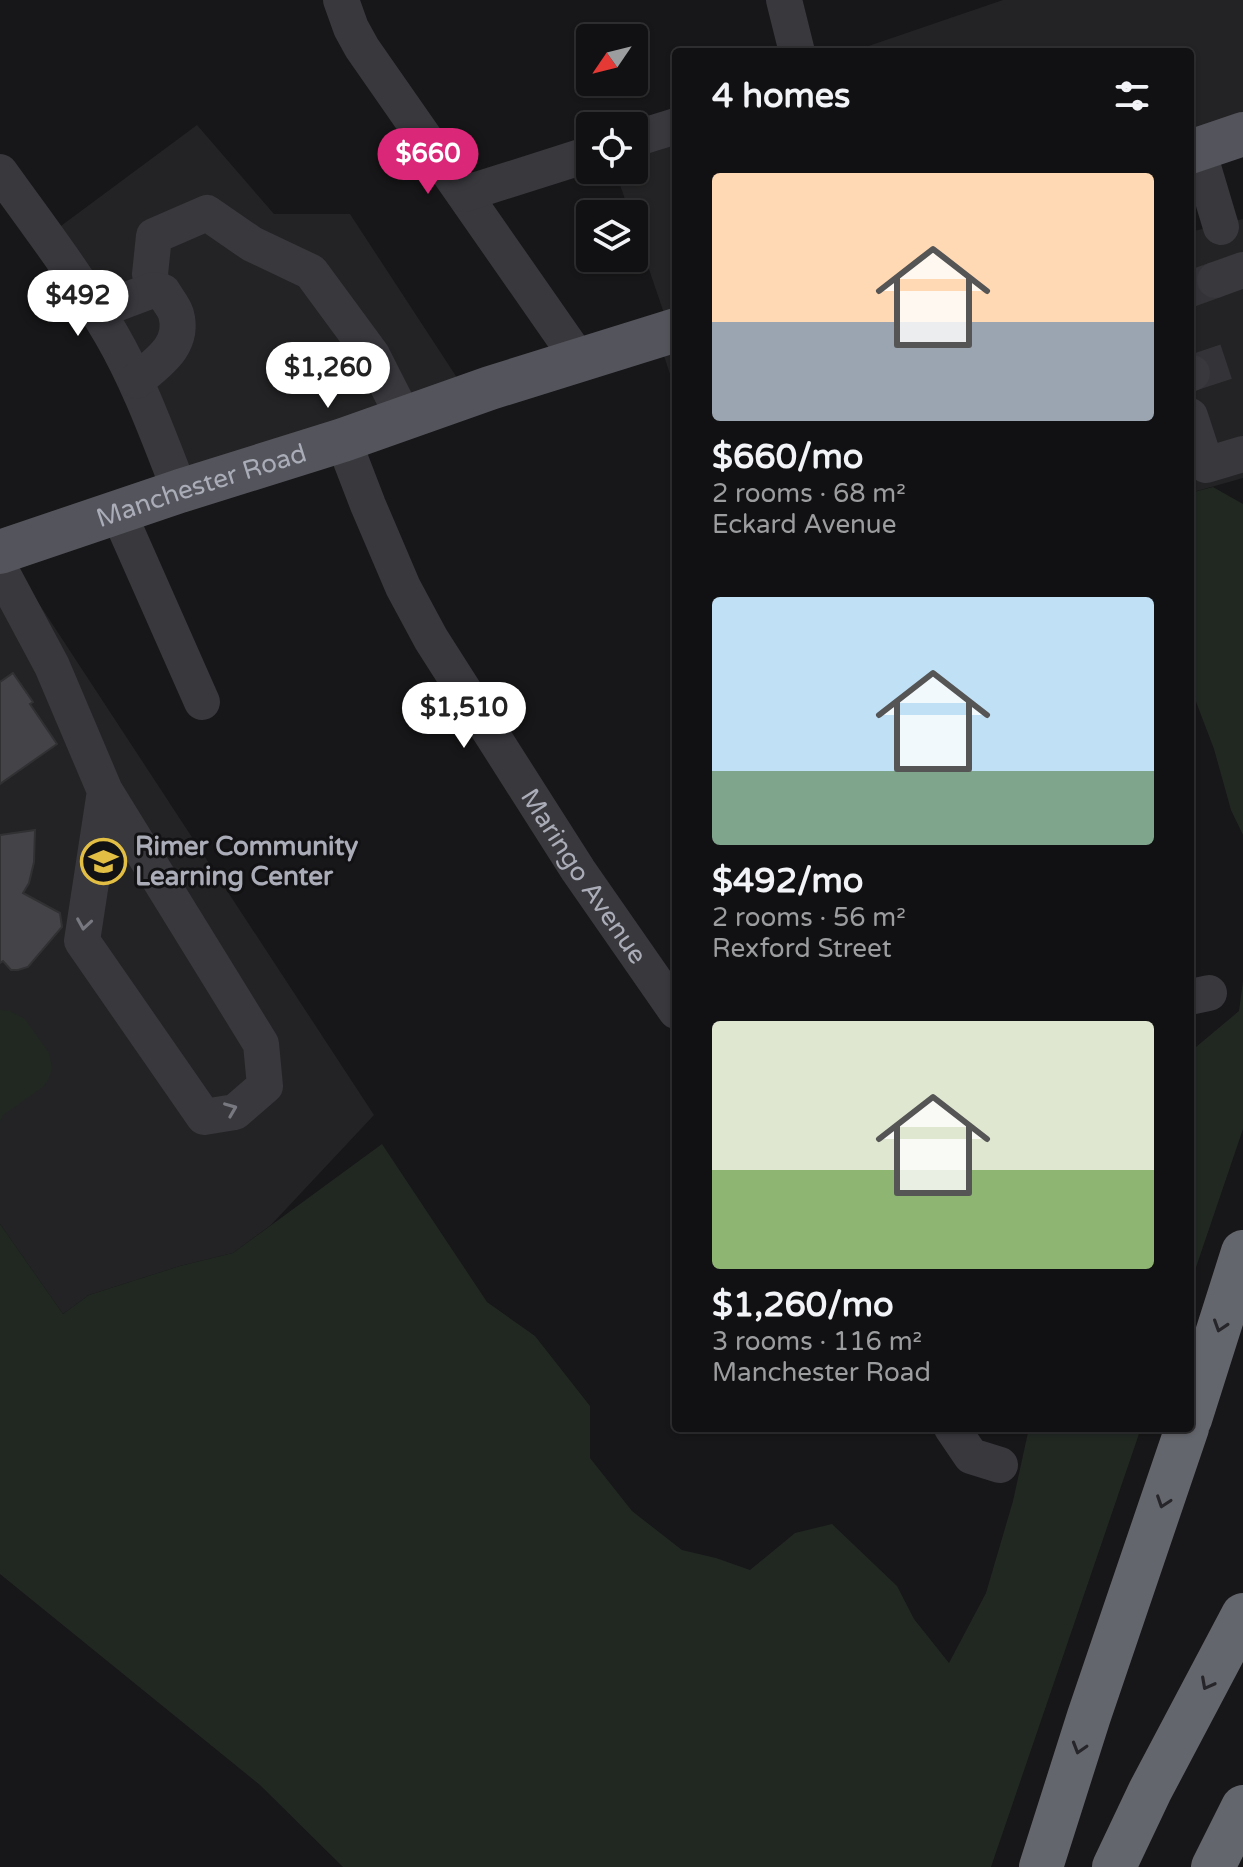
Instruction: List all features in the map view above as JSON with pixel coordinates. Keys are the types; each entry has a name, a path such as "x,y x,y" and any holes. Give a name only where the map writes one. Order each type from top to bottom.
{"highway":[{"path":"1194,1406 1243,1252"},
{"path":"1041,1867 1186,1432"},
{"path":"1114,1867 1150,1791 1243,1615"},
{"path":"1213,1867 1243,1807"}],"main road":[{"path":"1194,151 1243,134"},
{"name":"Manchester Road","path":"0,552 672,331"}],"street":[{"path":"341,0 362,48 580,361"},
{"path":"784,0 796,48"},
{"path":"648,135 672,127"},
{"path":"1194,151 1218,231"},
{"path":"464,194 576,158"},
{"path":"0,172 97,311 136,381 180,491"},
{"path":"153,290 150,274 154,236 207,213 252,244 311,272 372,355 404,418"},
{"path":"97,311 153,290 163,292 176,313 178,336 168,354 136,381"},
{"path":"1194,428 1206,465 1243,454"},
{"name":"Maringo Avenue","path":"343,440 403,587 431,639 578,870 672,1005"},
{"path":"118,512 202,702"},
{"path":"0,569 52,666 105,791 261,1044 265,1086 235,1112 204,1117 82,941 105,791"},
{"path":"955,1432 971,1456 1000,1465"}],"shaded area":[{"path":"1003,0 1243,0 1243,134 1194,151 1194,48 863,48"},
{"path":"197,125 274,214 350,214 469,396 180,491 46,237"},
{"path":"672,127 672,380 657,335 670,331 648,266 648,200 625,200 620,184 648,184 648,135"},
{"path":"1243,219 1243,478 1194,492 1194,231"},
{"path":"1213,487 1243,504 1243,835 1231,810 1214,749 1194,696 1194,492"},
{"name":"Rimer Community Learning Center","path":"34,596 374,1115 271,1225 233,1253 89,1295 63,1314 0,1224 0,606"},
{"path":"1243,981 1243,1129 1194,1273 1194,1049 1239,1011"},
{"path":"0,1010 10,1011 25,1019 49,1053 52,1068 43,1087 3,1115 0,1122"},
{"path":"382,1144 487,1302 535,1336 590,1406 590,1458 632,1511 682,1550 750,1570 795,1533 832,1524 897,1586 914,1619 949,1663 986,1593 1013,1501 1028,1432 1140,1432 991,1867 343,1867 260,1785 0,1574 0,1224 63,1314 89,1295 233,1253"}],"building":[{"path":"13,673 57,744 0,784 0,682"},
{"path":"35,830 34,862 23,893 60,913 62,927 28,967 11,970 3,961 0,963 0,835"}],"tunnel":[{"path":"1194,288 1215,280"},
{"path":"1194,372 1243,356"}],"place":[{"name":"Rimer Community Learning Center","path":"104,861"}]}
